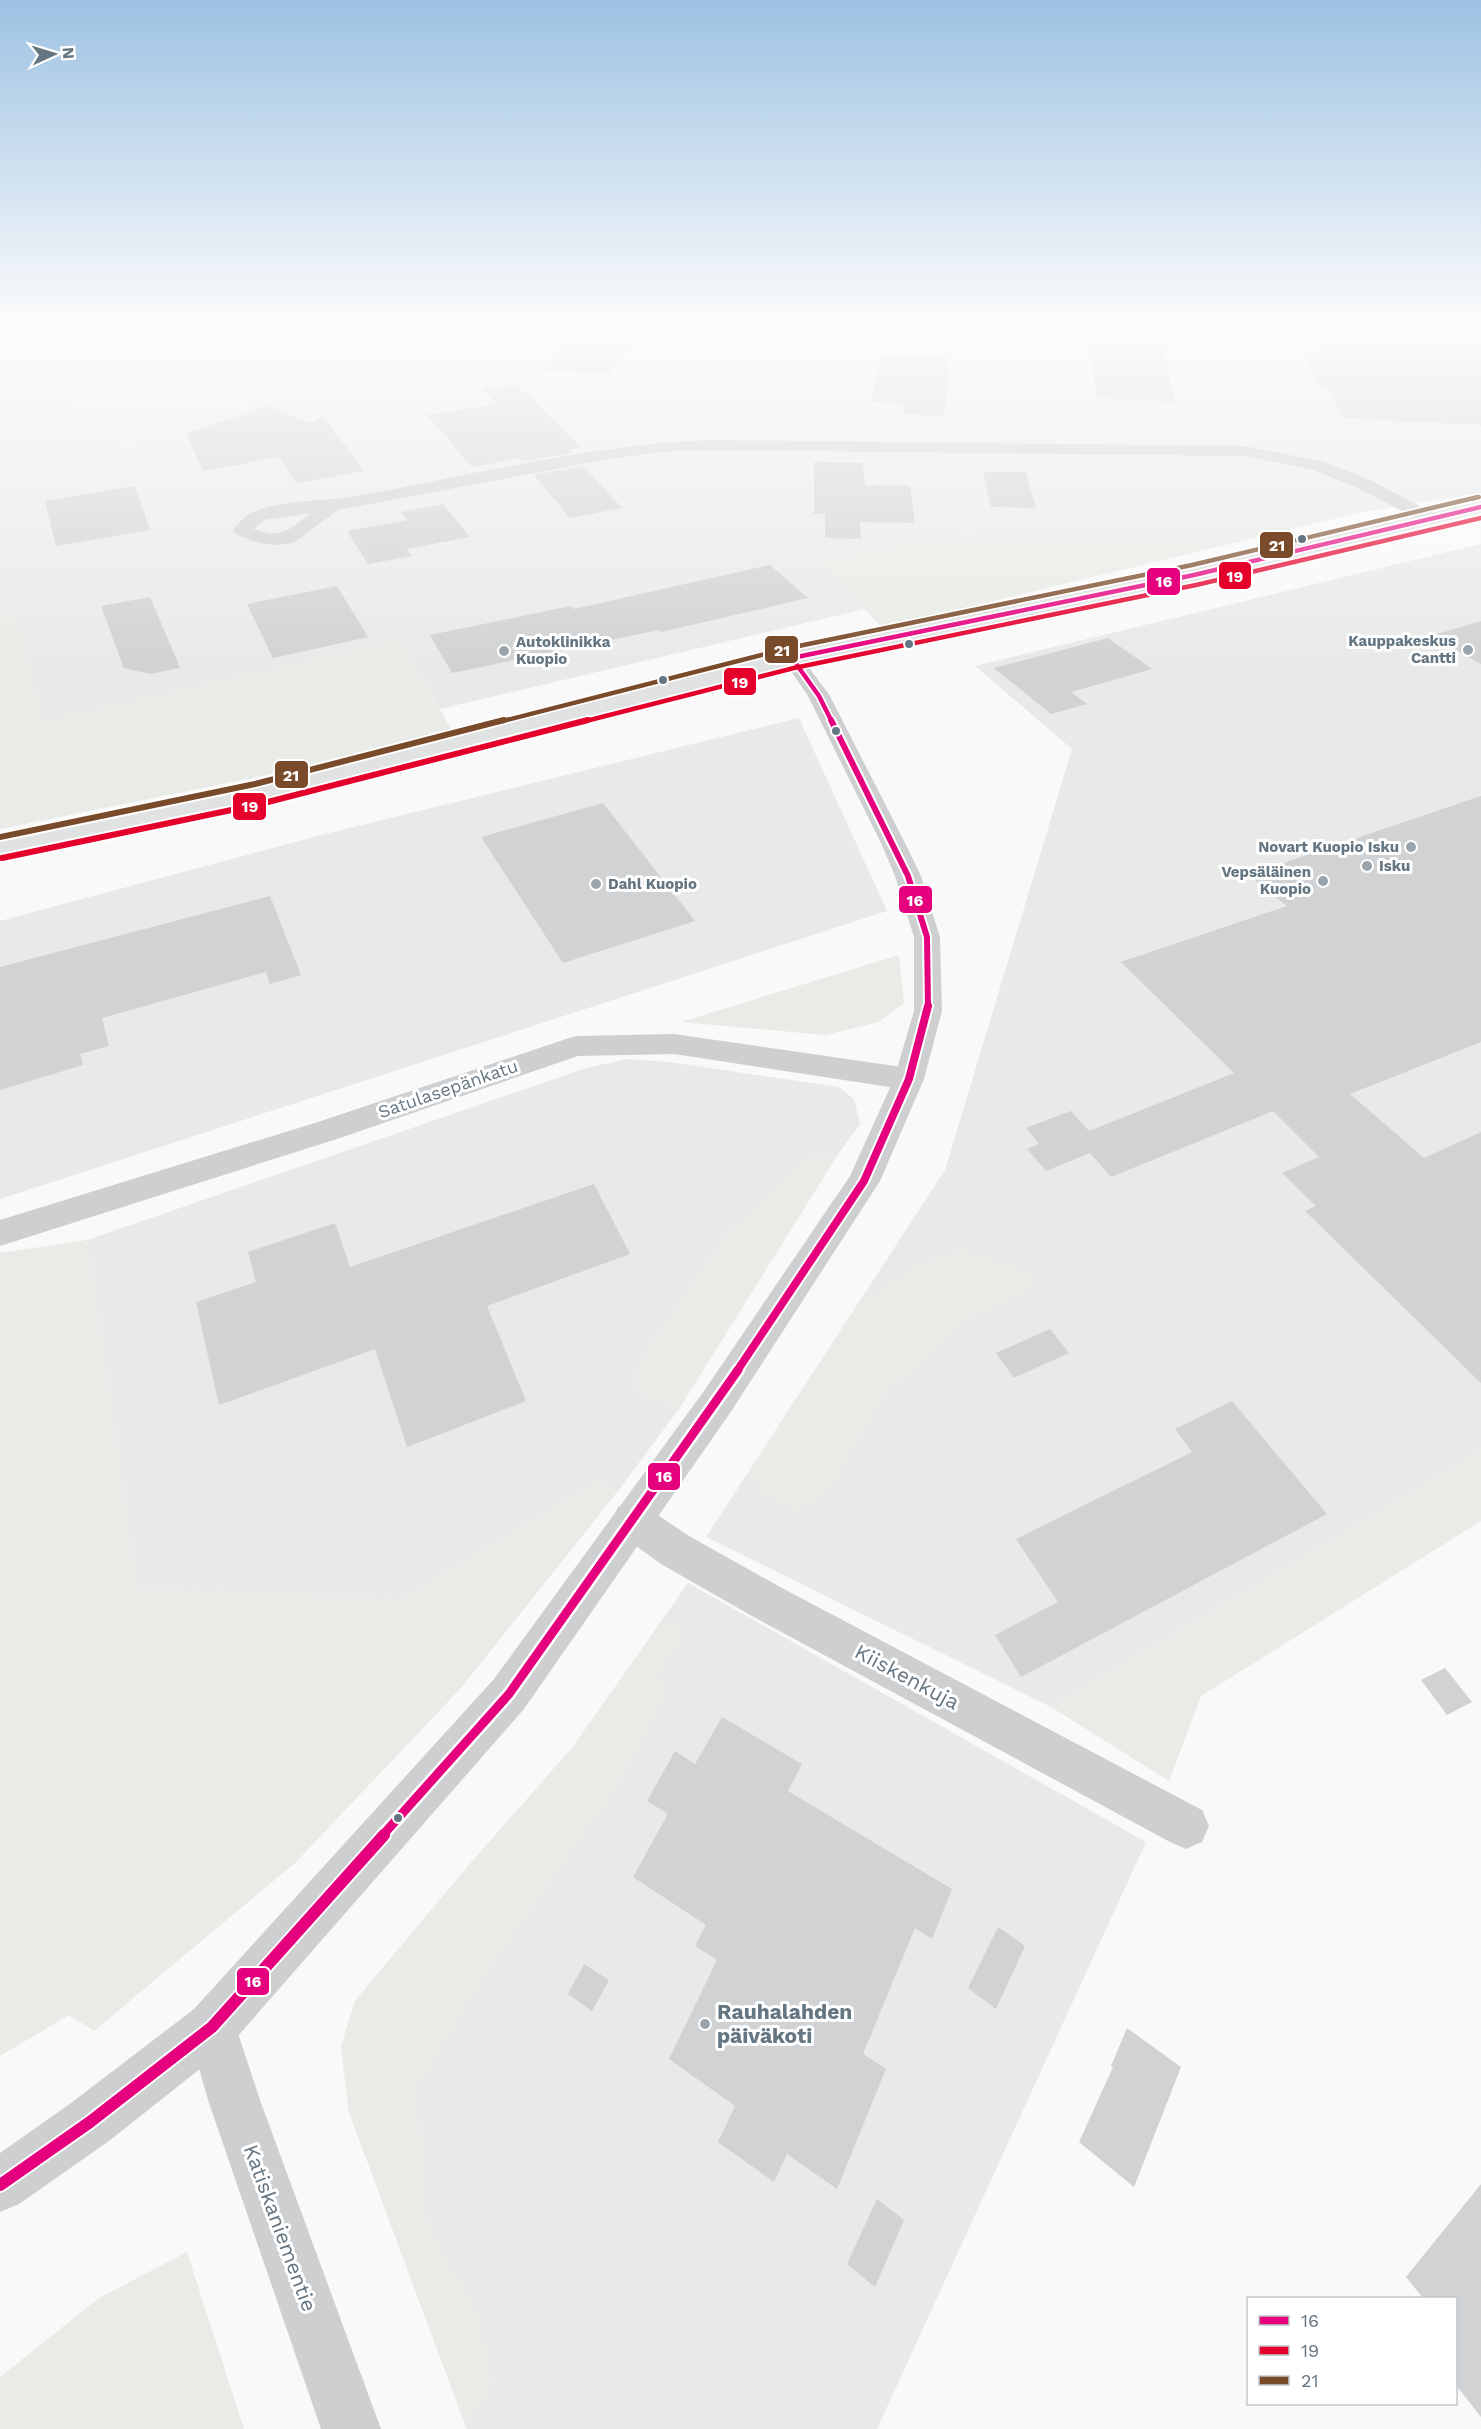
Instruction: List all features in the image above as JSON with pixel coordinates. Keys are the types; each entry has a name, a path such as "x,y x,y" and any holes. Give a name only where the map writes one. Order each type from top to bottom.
{"main road":[{"path":"0,849 257,794 792,658 1194,574 1481,507"}],"street":[{"path":"332,506 659,447 707,445 1116,449 1245,451 1319,466 1364,484 1431,519"},
{"path":"0,2185 90,2122 212,2027 509,1694 717,1402 864,1181 909,1079 928,1011 927,937 908,876 893,843 819,696 792,658"},
{"name":"Satulasepänkatu","path":"0,1233 329,1130 576,1046 674,1044 909,1079"},
{"name":"Kiiskenkuja","path":"632,1520 675,1550 767,1602 1186,1826"},
{"name":"Katiskaniementie","path":"212,2027 234,2100 351,2429"}],"shaded area":[{"path":"0,436 151,436 0,487"},
{"path":"149,436 1481,436 1481,500 1470,495 1362,512 1268,462 1067,459 1077,505 821,561 865,609 440,709 399,640 43,721 17,611 0,614 0,487"},
{"path":"1067,459 1268,462 1362,512 882,628 820,561 1077,505"},
{"path":"1481,544 1481,1451 1051,1707 706,1537 945,1170 1072,749 975,666"},
{"path":"17,610 43,720 399,640 453,732 257,777 0,829 0,614"},
{"path":"799,718 887,911 0,1199 0,921 321,835"},
{"path":"899,955 904,1003 879,1022 825,1035 681,1022"},
{"path":"627,1059 669,1062 839,1087 854,1099 860,1124 837,1156 807,1159 727,1235 639,1362 636,1390 679,1409 618,1491 598,1481 401,1599 137,1588 87,1240 586,1068"},
{"path":"837,1156 679,1409 636,1390 639,1362 727,1235 807,1159"},
{"path":"87,1240 137,1588 401,1599 598,1481 618,1491 461,1688 295,1863 94,2031 69,2015 0,2056 0,1253"},
{"path":"964,1249 1040,1277 1018,1298 975,1314 887,1392 825,1497 795,1511 761,1494 751,1468 858,1305 916,1265"},
{"path":"1481,1451 1481,1521 1201,1696 1169,1781 1051,1707"},
{"name":"Rauhalahden päiväkoti","path":"688,1583 1146,1842 877,2429 467,2429 349,2112 341,2047 355,2001 469,1865 572,1748"},
{"path":"665,1618 685,1634 657,1677 671,1686 615,1790 483,1978 417,2088 429,2227 478,2314 494,2386 464,2422 349,2112 341,2047 355,2001 469,1865 572,1748"},
{"path":"187,2252 244,2429 0,2429 0,2377 99,2298"}],"building":[{"path":"187,436 338,436 364,471 296,483 280,457 203,471"},
{"path":"445,436 570,436 582,448 568,450 571,453 522,461 520,458 472,467"},
{"path":"814,462 863,463 865,485 910,486 915,523 860,522 861,539 825,538 825,514 814,514"},
{"path":"583,466 622,508 570,518 534,475"},
{"path":"983,472 1026,472 1036,508 991,507"},
{"path":"135,486 150,530 56,546 45,501"},
{"path":"443,504 470,537 407,549 412,556 368,564 347,531 408,520 401,512"},
{"path":"770,565 808,598 661,632 659,630 452,673 430,635 571,606 574,609"},
{"path":"337,586 368,637 273,658 247,604"},
{"path":"150,597 180,668 150,674 124,668 101,606"},
{"name":"Kauppakeskus Cantti","path":"1481,621 1481,664 1430,636"},
{"path":"1108,638 1152,669 1071,692 1087,704 1051,714 994,668"},
{"path":"1481,796 1481,1042 1350,1094 1424,1158 1481,1132 1481,1383 1305,1211 1316,1206 1282,1173 1319,1157 1273,1111 1111,1177 1090,1153 1046,1171 1027,1149 1039,1144 1026,1128 1071,1111 1089,1131 1234,1073 1121,962 1287,906 1248,875"},
{"path":"603,803 695,921 563,963 481,837"},
{"path":"270,896 301,975 270,984 266,972 102,1018 109,1046 80,1054 83,1065 0,1090 0,967"},
{"path":"594,1184 630,1254 487,1306 526,1401 407,1447 375,1349 219,1405 196,1302 256,1282 248,1252 335,1223 350,1267"},
{"path":"1050,1329 1069,1353 1014,1378 996,1353"},
{"path":"1232,1401 1327,1514 1021,1677 995,1635 1058,1602 1016,1539 1192,1452 1175,1429"},
{"path":"1445,1668 1472,1702 1447,1715 1421,1680"},
{"path":"722,1717 802,1764 788,1791 952,1889 932,1939 915,1928 863,2054 886,2069 837,2189 787,2154 774,2182 718,2142 735,2106 669,2059 717,1960 695,1946 706,1925 633,1877 668,1814 647,1801 675,1751 695,1764"},
{"path":"998,1927 1025,1946 996,2009 968,1988"},
{"path":"584,1964 609,1980 592,2011 568,1994"},
{"path":"1127,2028 1181,2067 1134,2187 1079,2142 1113,2067 1111,2066"},
{"path":"1481,2184 1481,2417 1457,2387 1457,2297 1422,2297 1406,2277"},
{"path":"877,2199 904,2220 875,2287 847,2264"}],"transit line":[{"name":"21","path":"0,837 255,784 789,648 1192,565 1479,497"},
{"name":"16","path":"0,2185 90,2122 212,2027 509,1694 717,1402 864,1181 909,1079 928,1011 927,937 908,876 893,843 819,696 792,658 1194,575 1481,507"},
{"name":"19","path":"2,858 260,804 794,668 1196,585 1481,518"}],"place":[{"name":"Kauppakeskus Cantti","path":"1468,650"},
{"name":"Autoklinikka Kuopio","path":"504,651"},
{"name":"Novart Kuopio Isku","path":"1411,847"},
{"name":"Isku","path":"1367,866"},
{"name":"Vepsäläinen Kuopio","path":"1323,881"},
{"name":"Dahl Kuopio","path":"596,884"},
{"name":"Rauhalahden päiväkoti","path":"705,2024"}]}
